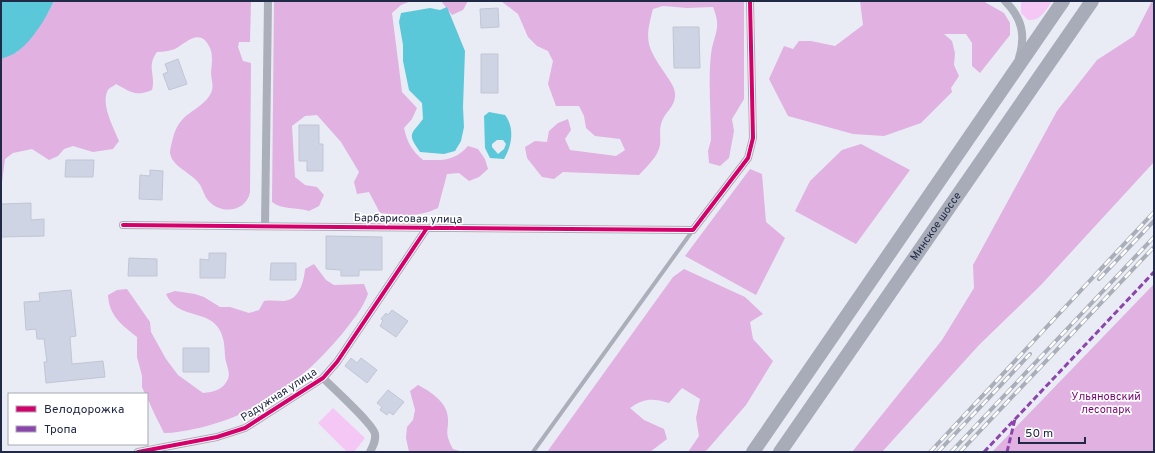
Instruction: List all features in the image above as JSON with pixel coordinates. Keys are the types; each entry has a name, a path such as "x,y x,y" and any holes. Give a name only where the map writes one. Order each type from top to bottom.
{"highway":[{"name":"Минское шоссе","path":"754,452 1063,1"},
{"name":"Минское шоссе","path":"780,452 1092,1"}],"street":[{"path":"265,226 268,1"},
{"path":"693,230 748,158 751,150 753,138 750,1"},
{"path":"1005,1 1020,21 1022,30 1023,47 1015,70"},
{"name":"Барбарисовая улица","path":"123,225 693,230"},
{"name":"Радужная улица","path":"138,452 217,437 245,428 323,378 337,362 427,228"},
{"path":"323,378 375,432 374,443 370,452"}],"lane":[{"path":"532,452 693,230"}],"shaded area":[{"path":"1021,1 1052,1 1040,17 1033,20 1028,20 1021,13"},
{"path":"333,408 365,438 354,452 347,452 318,423"}],"green space":[{"path":"54,1 251,1 250,42 239,42 238,47 243,61 251,63 250,192 243,204 238,208 232,209 218,208 207,199 199,183 177,165 171,158 170,153 173,138 180,122 205,101 210,95 212,89 211,51 202,38 197,37 192,38 175,49 157,52 152,62 152,90 141,93 133,93 116,84 109,89 106,96 107,109 119,141 113,149 93,152 73,146 64,149 58,156 49,160 32,149 13,153 5,159 1,190 1,59 17,52 48,13"},
{"path":"274,1 411,1 401,5 392,13 402,92 417,108 412,119 404,128 408,142 413,150 423,160 447,159 458,155 468,146 478,149 485,159 488,169 479,177 469,181 459,173 447,174 438,208 416,215 380,213 369,192 357,194 354,182 359,172 341,142 317,115 305,116 292,126 295,177 305,185 317,187 324,195 319,206 309,211 280,206 272,202"},
{"path":"441,1 468,1 463,10 452,15"},
{"path":"501,1 744,1 744,99 732,119 734,131 729,158 720,166 709,163 708,151 711,140 710,65 712,47 717,26 716,14 713,7 687,8 663,6 653,9 648,37 651,51 673,86 675,91 675,99 661,124 660,145 657,154 639,175 563,172 554,179 542,177 527,158 525,147 535,141 547,142 549,131 558,123 568,119 571,130 565,139 570,150 616,156 625,150 620,139 595,136 586,128 584,116 579,106 556,106 548,84 553,61 548,51 537,46 528,37 518,14"},
{"path":"860,1 983,1 1004,13 1010,23 1010,35 980,73 972,66 972,43 966,34 944,34 952,41 955,53 954,65 959,76 951,88 952,92 921,123 884,136 853,134 788,116 769,79 784,46 793,49 799,41 811,41 835,46 863,25"},
{"path":"1152,1 1154,1 1154,162 1040,286 979,345 882,452 852,452 942,340 974,288 973,265 1057,111 1097,60 1134,36"},
{"path":"861,144 910,170 856,244 795,211 810,181 842,150"},
{"path":"750,169 762,174 766,222 785,238 756,295 685,256"},
{"path":"314,264 326,280 334,285 364,284 368,294 363,305 342,334 311,367 294,382 257,406 237,416 216,423 194,429 164,433 151,407 148,393 145,393 142,387 142,376 137,357 137,337 117,319 111,309 108,295 117,290 127,289 150,322 151,332 166,359 178,375 203,393 207,393 224,386 229,376 223,338 218,327 210,320 182,310 173,304 166,294 175,291 195,294 204,297 220,307 230,307 249,313 259,310 264,301 289,300 297,294 302,285 305,269"},
{"path":"684,269 745,297 763,314 750,322 753,339 773,361 746,405 707,450 703,452 688,452 699,436 696,418 700,399 682,388 669,403 658,400 649,400 640,402 630,408 644,420 664,429 667,439 650,452 547,452 673,277"},
{"name":"Ульяновский лесопарк","path":"1154,284 1154,452 992,452"},
{"path":"418,385 431,393 443,404 448,418 447,433 450,443 453,449 463,452 409,452 406,438 407,427 413,420 415,410 410,391"}],"water":[{"path":"1,1 54,1 43,21 29,41 10,56 1,59"},
{"path":"447,7 465,51 463,107 464,127 461,141 455,151 444,154 420,152 413,141 412,134 423,119 422,103 409,90 403,61 403,45 399,22 401,13 430,8 440,10"},
{"path":"489,112 505,115 508,120 511,137 509,148 504,159 490,158 485,148 484,116","holes":["497,140 503,140 506,144 504,149 498,154 492,147 492,144"]}],"building":[{"path":"498,8 499,27 481,28 480,9"},
{"path":"673,27 699,27 700,68 674,68"},
{"path":"481,54 498,54 498,93 481,93"},
{"path":"178,59 187,84 169,90 163,74 168,72 165,64"},
{"path":"299,125 319,125 319,144 323,144 323,171 307,171 307,161 299,161"},
{"path":"66,160 94,160 93,177 65,177"},
{"path":"150,170 163,171 162,200 139,199 140,175 150,176"},
{"path":"31,203 31,220 44,219 44,236 1,237 1,204"},
{"path":"326,236 382,237 382,270 359,270 359,276 341,276 341,270 326,269"},
{"path":"209,253 226,253 225,278 200,278 200,259 209,260"},
{"path":"129,258 157,259 157,276 128,276"},
{"path":"271,263 296,263 296,280 270,280"},
{"path":"71,290 76,336 70,337 72,364 103,361 105,377 46,383 44,362 47,362 44,339 37,339 36,329 26,330 24,302 40,301 39,293"},
{"path":"392,310 408,321 396,337 380,326 383,321 381,319 386,313 388,315"},
{"path":"183,348 209,348 209,372 183,372"},
{"path":"351,358 357,363 361,358 377,370 367,383 345,366"},
{"path":"388,390 404,402 393,415 389,412 387,415 380,410 382,407 377,403"}],"railway":[{"path":"930,452 1154,212"},
{"path":"1099,279 1154,221"},
{"path":"951,452 1154,237"},
{"path":"960,452 1154,247"},
{"path":"938,452 1030,354"}],"marked path":[{"path":"984,452 1154,272"},
{"path":"1007,452 1015,419"}],"cycle path":[{"path":"123,225 693,230 748,158 753,138 750,1"},
{"path":"138,452 217,437 245,428 323,378 337,362 427,228"}]}
